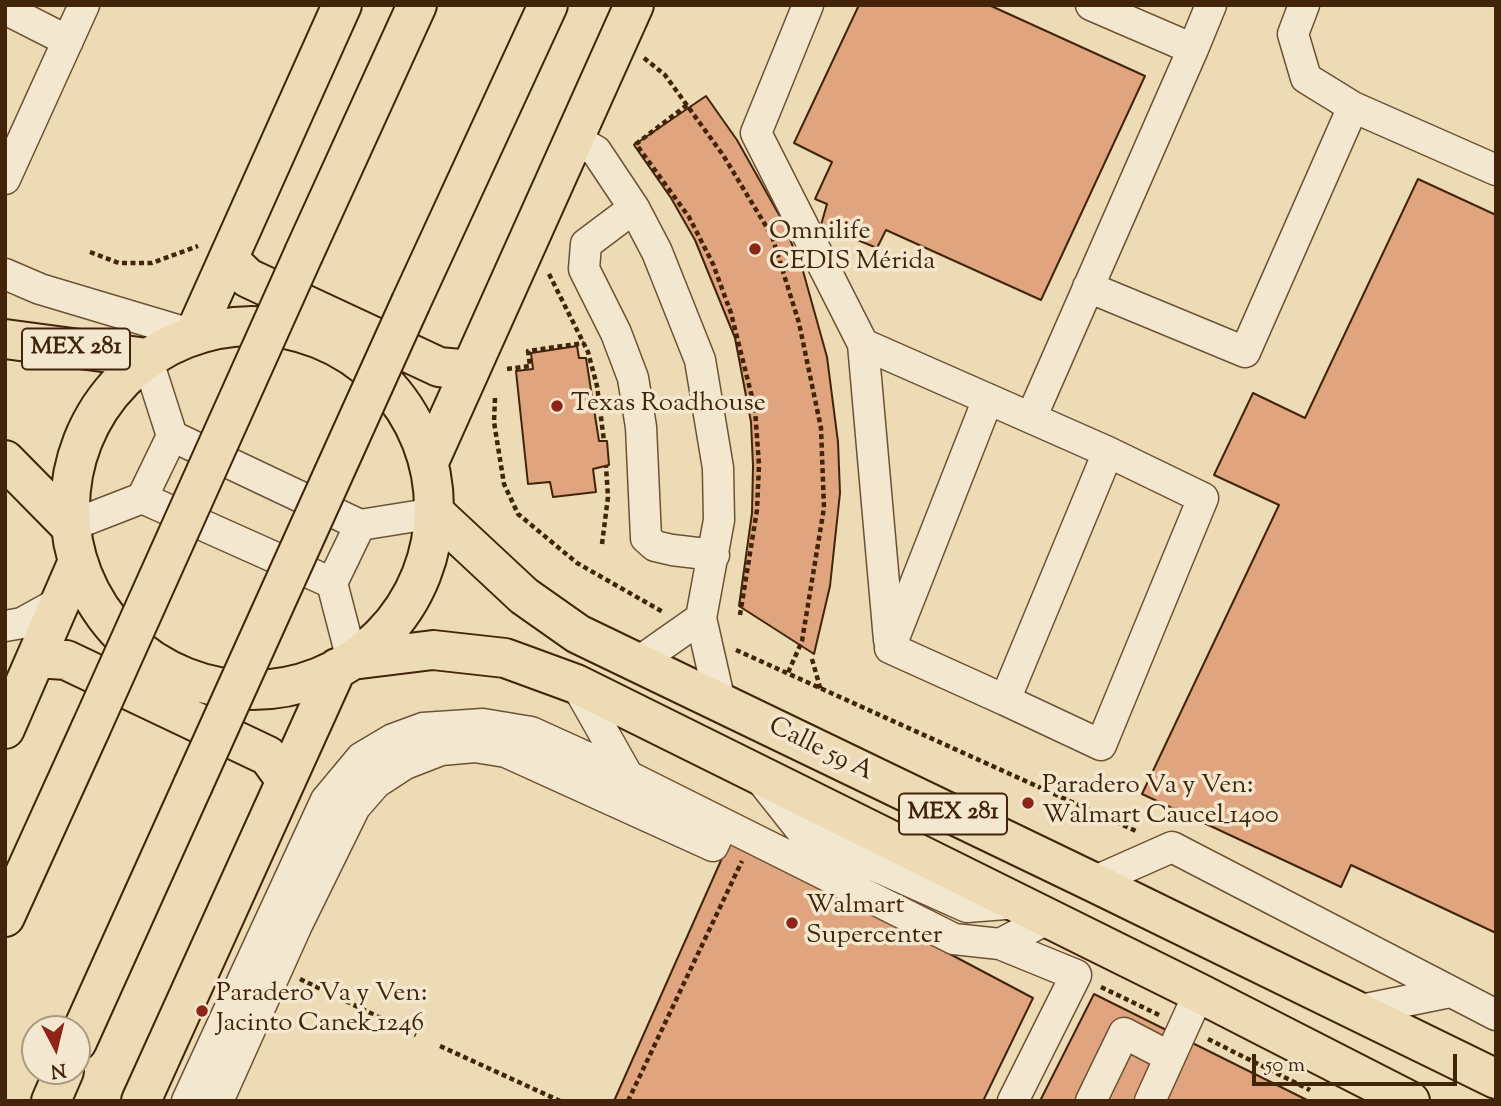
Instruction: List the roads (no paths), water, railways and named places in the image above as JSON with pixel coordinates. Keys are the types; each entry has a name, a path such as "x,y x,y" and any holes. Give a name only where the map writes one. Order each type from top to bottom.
{"main road":[{"path":"194,335 217,251 342,5"},
{"path":"5,917 417,5"},
{"path":"89,1015 548,5"},
{"path":"429,462 489,378 574,139 627,20"},
{"path":"217,251 248,278 439,368 489,378"},
{"path":"246,326 298,331 346,352 387,385 417,428 429,462 435,513 424,570 396,621 345,664 298,684 239,690 181,677 131,646 93,601 74,543 69,492 81,441 108,394 148,358 194,335 246,326"},
{"name":"MEX 281","path":"5,339 148,358"},
{"path":"5,460 74,543"},
{"name":"Calle 59 A","path":"435,513 524,596 578,634 1093,881 1496,1079"},
{"path":"5,729 60,602 74,543"},
{"name":"Calle 59 A","path":"345,664 445,651 505,658 576,684 1199,993 1410,1101"},
{"path":"36,658 66,660 268,755 286,781"},
{"path":"141,1101 286,781 345,664"}],"street":[{"path":"5,179 84,5"},
{"path":"808,5 756,133 863,344 890,648"},
{"path":"1091,5 1193,48"},
{"path":"1031,418 1211,5"},
{"path":"1304,5 1293,34 1306,78 1353,107 1496,170"},
{"path":"5,9 68,41"},
{"path":"1088,287 1245,352 1353,107"},
{"path":"574,139 596,151 634,208 680,306 699,360 718,468 719,520 701,618 720,702"},
{"path":"634,208 586,244 584,268 616,333 633,378 641,427 646,538 654,546 714,555"},
{"path":"5,274 40,289 194,335"},
{"path":"863,344 1108,452 1203,498 1101,745 890,648"},
{"path":"74,543 142,498 172,436 148,358"},
{"path":"890,648 988,399"},
{"path":"172,436 360,525 435,513"},
{"path":"1005,700 1108,452"},
{"path":"142,498 332,583"},
{"path":"345,664 332,583 360,525"},
{"path":"5,626 22,623 60,602"},
{"path":"637,663 701,618"},
{"path":"576,684 628,776"},
{"path":"187,1101 326,800 361,758 393,739 423,728 484,724 531,732 628,776 954,939 1000,944 1076,975 1013,1101"},
{"path":"218,1101 296,926 355,807 376,783 405,764 441,750 475,747 506,752 713,846 723,824"},
{"path":"1093,881 1172,847 1496,1015"},
{"path":"1000,944 1034,911"},
{"path":"1356,1011 1451,992"},
{"path":"1150,1101 1199,993"},
{"path":"1091,1101 1124,1033 1170,1057"}],"place":[{"name":"Omnilife CEDIS Mérida","path":"755,249"},
{"name":"Texas Roadhouse","path":"557,406"},
{"name":"Paradero Va y Ven: Walmart Caucel_1400","path":"1028,803"},
{"name":"Walmart Supercenter","path":"792,923"},
{"name":"Paradero Va y Ven: Jacinto Canek_1246","path":"202,1011"}]}
